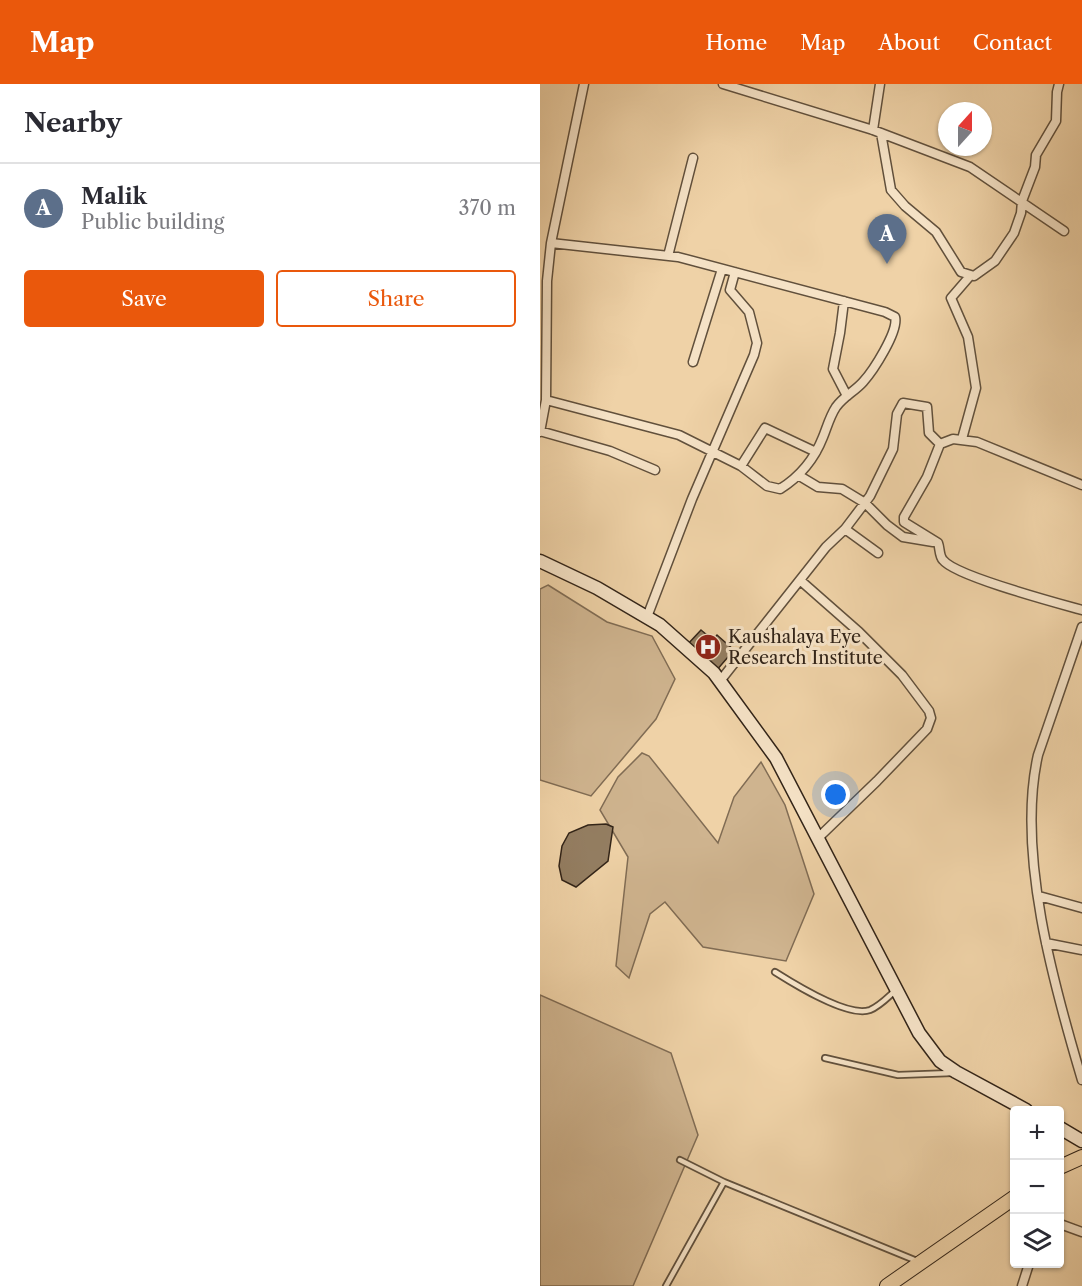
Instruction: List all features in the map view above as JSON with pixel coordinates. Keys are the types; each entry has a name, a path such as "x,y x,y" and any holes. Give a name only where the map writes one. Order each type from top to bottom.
{"main road":[{"path":"540,561 597,588 660,625 714,673 776,758 919,1033 940,1061 1019,1106"},
{"path":"1064,1131 1082,1141"},
{"path":"1064,1166 1082,1157"},
{"path":"887,1286 1010,1200"}],"street":[{"path":"584,84 551,243 547,281 546,400 540,431 630,458 655,470"},
{"path":"723,84 877,131 970,167 1065,231"},
{"path":"880,84 877,131 891,190 904,206 936,232 961,272 970,276"},
{"path":"962,439 976,388 968,337 951,298 970,276 977,274 995,261 1007,245 1021,213 1022,201 1035,167 1036,155 1056,121 1059,84"},
{"path":"668,256 693,158"},
{"path":"546,400 666,430 741,466 767,486 780,489 811,463 833,412 870,372 893,334 896,321 895,317 885,312 668,256 551,243"},
{"path":"693,362 722,269"},
{"path":"647,617 754,355 757,343 749,312 730,290 735,272"},
{"path":"844,302 833,369 847,396"},
{"path":"720,681 826,547 845,529 870,496 893,449 897,414 903,403 927,407 929,433 940,444"},
{"path":"741,466 765,428 816,452"},
{"path":"1082,485 977,442 954,439 940,444 927,477 904,518 904,522 938,543 941,556 951,567 992,583 1082,610"},
{"path":"798,475 818,487 842,489 865,503 903,537 938,543"},
{"path":"845,529 878,553"},
{"path":"801,581 902,675 929,711 931,718 927,729 913,744 817,839"},
{"path":"1082,627 1038,755 1034,775 1032,848 1046,943 1063,1016 1082,1080"},
{"path":"1039,896 1082,908"},
{"path":"1046,943 1082,950"},
{"path":"1064,1226 1082,1232"},
{"path":"1022,1286 1027,1268"}],"lane":[{"path":"775,972 822,998 862,1012 878,1006 896,990"},
{"path":"825,1058 898,1075 956,1072"},
{"path":"680,1160 724,1182 921,1263"},
{"path":"666,1286 724,1182"}],"shaded area":[{"path":"548,585 607,622 652,636 675,679 656,719 591,796 540,780 540,589"},
{"path":"642,753 649,756 718,843 734,797 761,762 785,805 814,894 786,961 703,947 665,902 650,914 629,978 616,966 628,857 600,810 618,777"},
{"path":"540,995 671,1053 698,1135 633,1286 540,1286"}],"building":[{"path":"701,630 713,640 717,635 734,650 716,671 687,645"},
{"path":"606,824 613,827 608,861 576,887 562,880 559,866 562,846 569,833 588,825"}],"place":[{"name":"Malik","path":"887,264"},
{"name":"Kaushalaya Eye Research Institute","path":"708,647"}]}
